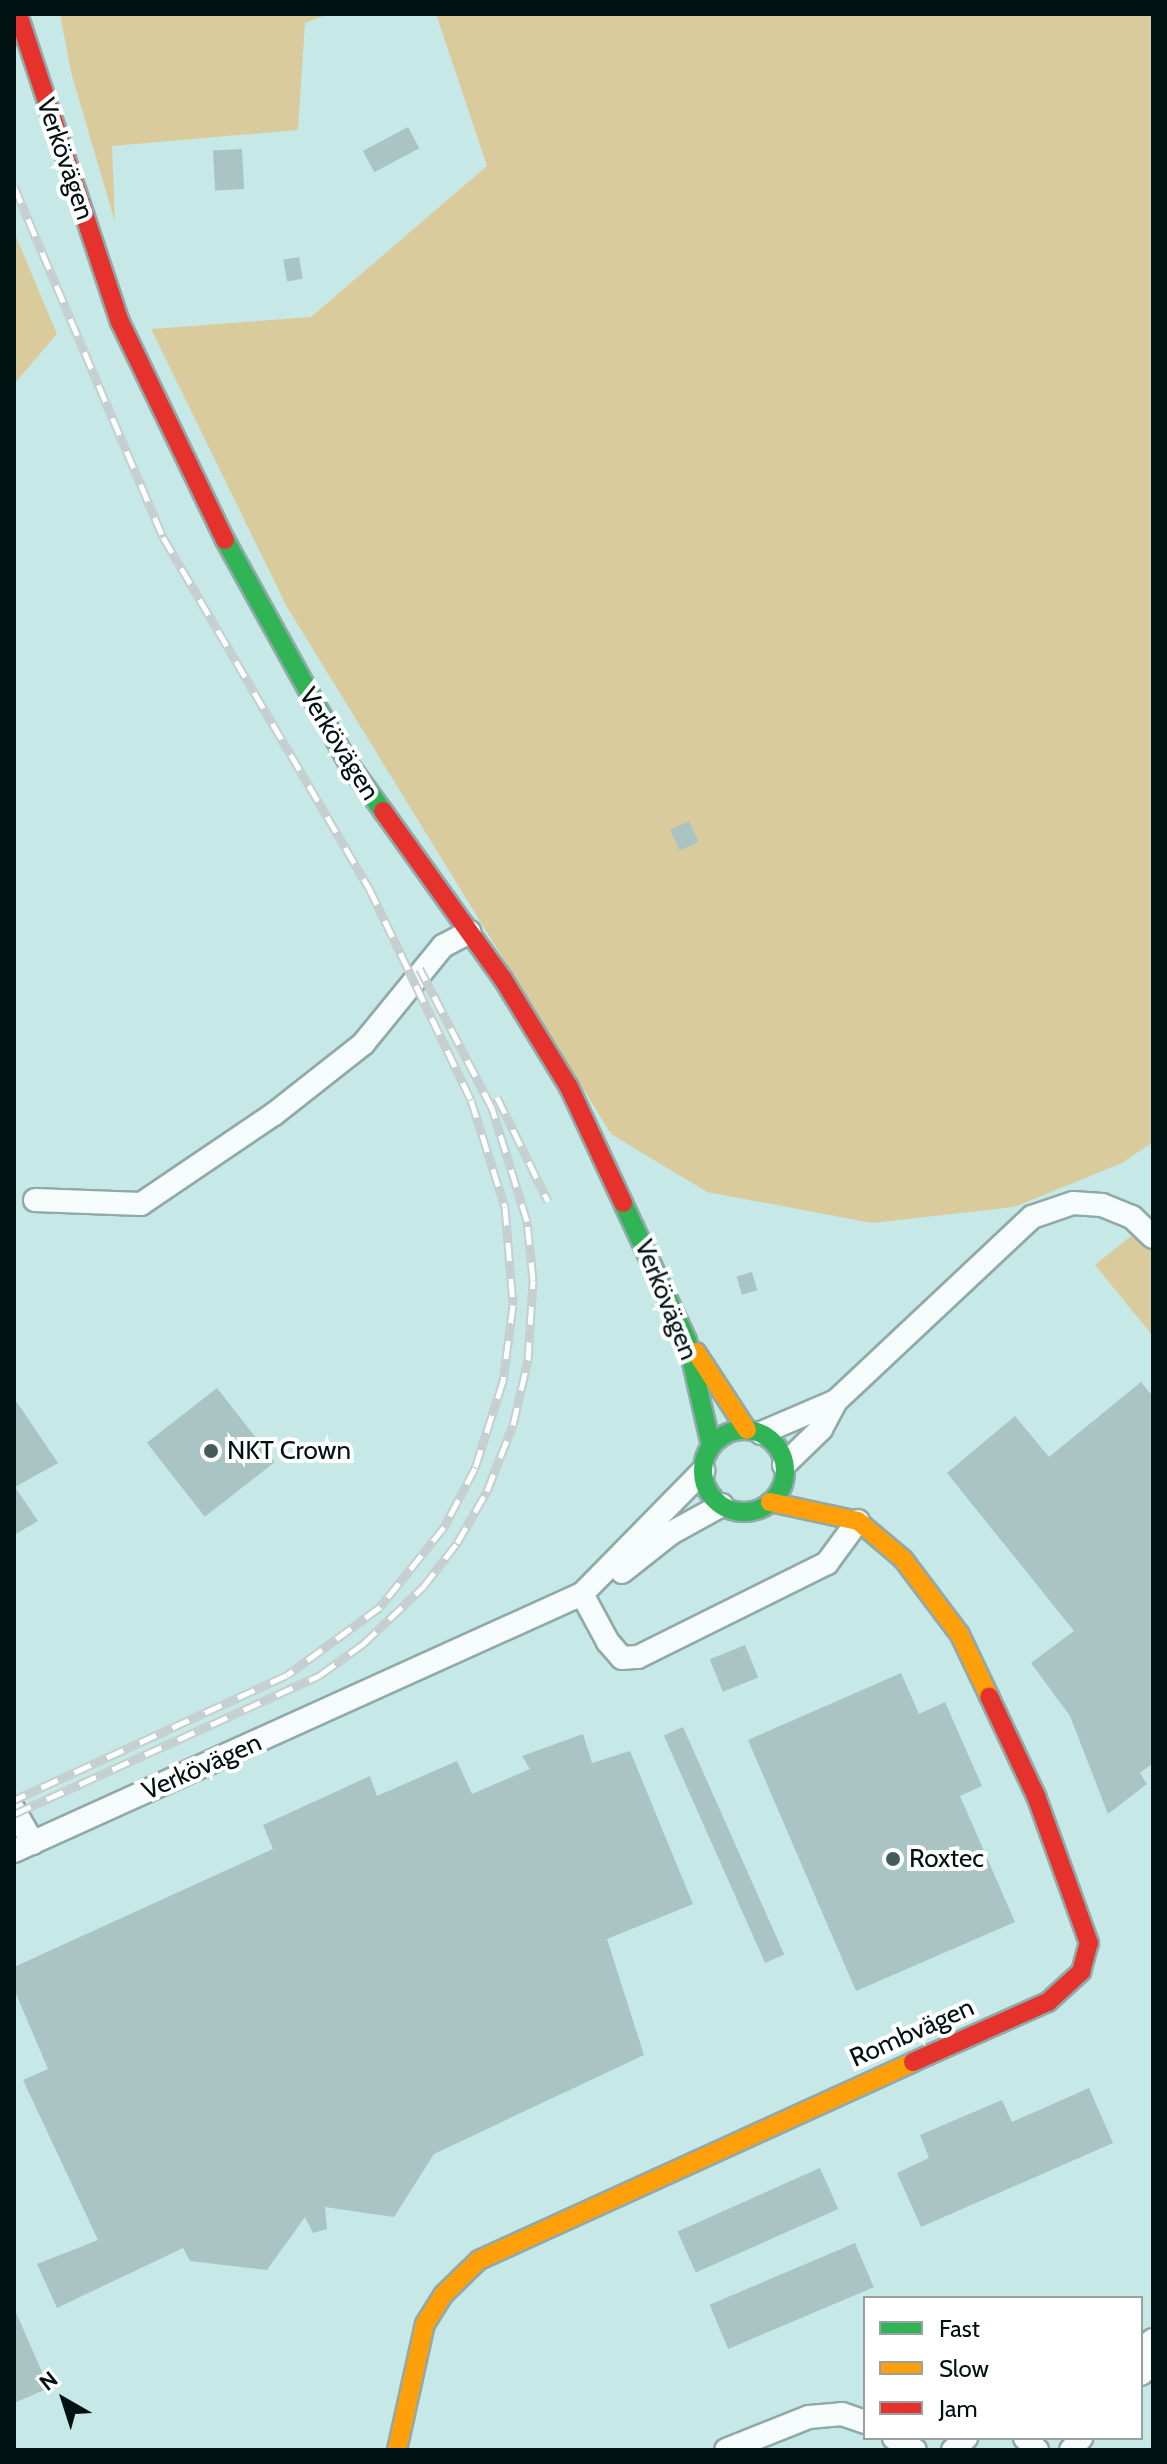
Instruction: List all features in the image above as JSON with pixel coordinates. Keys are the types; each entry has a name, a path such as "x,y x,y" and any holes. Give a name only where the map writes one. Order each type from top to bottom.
{"main road":[{"name":"Verkövägen","path":"18,14 120,322 191,478 348,763 469,932 569,1087 687,1340 711,1446 703,1471"},
{"path":"687,1340 754,1432 776,1446 784,1465 782,1485 770,1502"},
{"path":"711,1446 727,1433 754,1432"},
{"path":"703,1471 708,1490 722,1505 746,1511 770,1502 858,1521"},
{"name":"Rombvägen","path":"397,2450 425,2324 443,2295 479,2260 627,2188 1048,2002 1081,1972 1089,1943 1087,1927 986,1685 960,1635 903,1559 858,1521"}],"street":[{"path":"35,1200 141,1204 274,1114 363,1044 443,946 469,932"},
{"path":"784,1465 821,1429 836,1401 1021,1226 1045,1210 1073,1203 1102,1205 1132,1217 1153,1237"},
{"path":"754,1432 836,1401"},
{"name":"Verkövägen","path":"24,1847 582,1594 703,1471"},
{"path":"722,1505 582,1594 608,1642 622,1658 638,1657 827,1563 858,1521"},
{"path":"14,1810 24,1847"},
{"path":"726,2450 809,2417 862,2418"},
{"path":"898,2440 915,2450"}],"shaded area":[{"path":"60,14 329,14 305,23 298,130 112,146 115,222 71,72"},
{"path":"436,14 1153,14 1153,1142 1122,1163 1014,1207 872,1223 707,1192 611,1134 287,607 151,329 311,317 487,166"},
{"path":"14,232 57,334 14,384"},
{"path":"1153,1218 1153,1336 1095,1265"}],"building":[{"path":"408,127 419,148 374,172 363,151"},
{"path":"242,149 244,189 215,190 213,151"},
{"path":"299,257 303,279 287,281 283,260"},
{"path":"689,821 699,842 680,851 670,830"},
{"path":"752,1272 757,1290 742,1295 737,1276"},
{"path":"1141,1382 1153,1397 1153,1763 1140,1773 1147,1784 1108,1814 1070,1716 1031,1663 1074,1631 947,1473 1015,1416 1049,1457"},
{"name":"NKT Crown","path":"217,1388 275,1462 205,1517 147,1443"},
{"path":"14,1398 58,1463 15,1487 38,1521 14,1535"},
{"path":"745,1645 758,1677 723,1692 710,1659"},
{"name":"Roxtec","path":"901,1673 919,1714 945,1702 982,1786 960,1796 1015,1922 856,1991 748,1740"},
{"path":"683,1727 784,1954 765,1963 664,1736"},
{"path":"583,1734 592,1763 630,1751 693,1904 607,1939 644,2055 434,2154 394,2217 325,2207 327,2229 313,2233 305,2217 267,2270 190,2261 183,2248 57,2308 37,2264 98,2240 23,2080 48,2069 14,1989 14,1967 273,1849 263,1825 370,1776 377,1796 457,1761 472,1794 530,1769 522,1756"},
{"path":"1089,2088 1113,2143 921,2227 897,2173 929,2158 920,2135 1002,2100 1012,2122"},
{"path":"820,2168 838,2209 696,2273 677,2231"},
{"path":"855,2243 874,2287 728,2349 710,2305"},
{"path":"14,2308 49,2388 14,2403"}],"railway":[{"path":"14,186 163,537 369,888 471,1100 505,1207 513,1305 503,1381 475,1468 444,1527 380,1607 287,1675 14,1800"},
{"path":"14,1814 320,1675 363,1644 423,1587 457,1543 487,1491 513,1425 528,1360 533,1280 527,1221 492,1108 420,969"},
{"path":"497,1097 548,1201"}],"traffic: fast":[{"path":"225,540 348,763 383,811"},
{"path":"623,1203 687,1340 711,1446"},
{"path":"744,1430 760,1433 773,1442 782,1455 785,1471 782,1487 773,1500 760,1509 744,1512 728,1509 715,1500 706,1487 703,1471 706,1455 715,1442 728,1433 744,1430"}],"traffic: slow":[{"path":"696,1352 747,1430"},
{"path":"770,1502 858,1521 903,1559 960,1635 989,1696"},
{"path":"397,2450 425,2324 443,2295 479,2260 913,2062"}],"traffic: jam":[{"path":"18,14 120,322 225,540"},
{"path":"383,811 503,979 569,1087 623,1203"},
{"path":"913,2062 1048,2002 1081,1972 1089,1943 1036,1796 989,1696"}],"place":[{"name":"NKT Crown","path":"211,1451"},
{"name":"Roxtec","path":"893,1859"}]}
